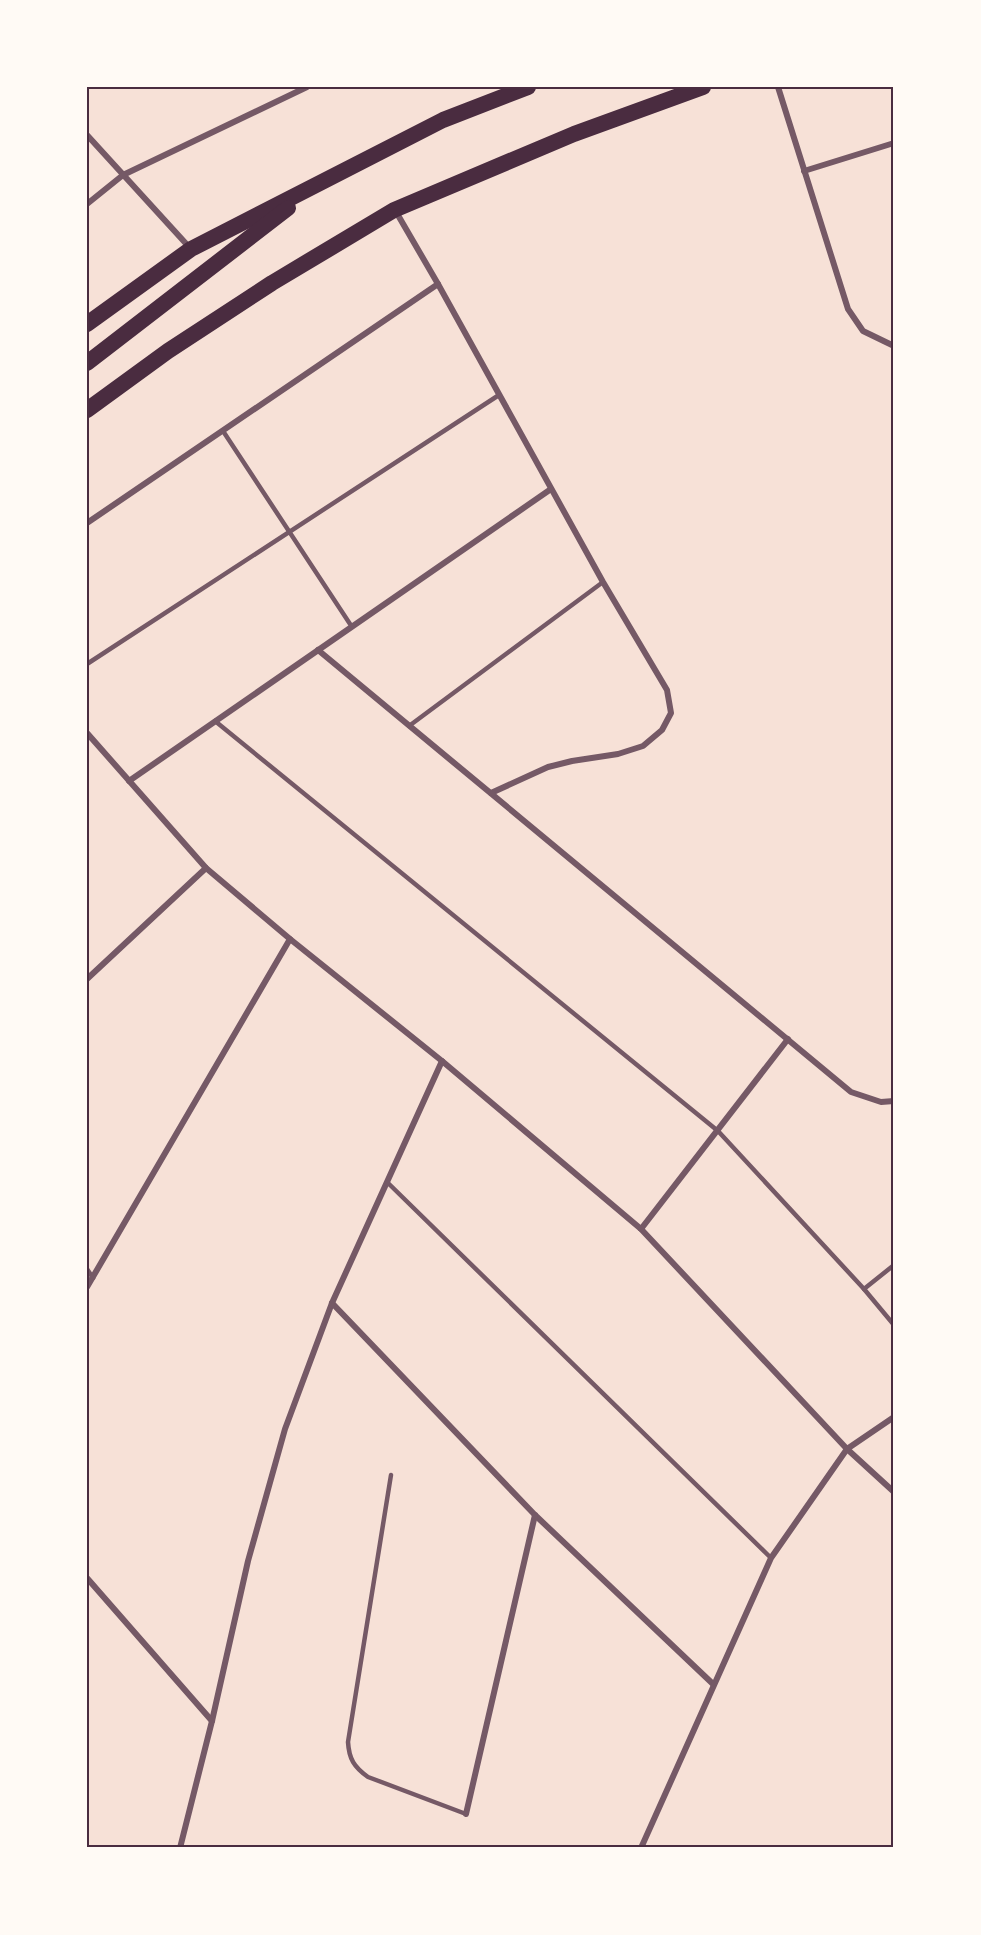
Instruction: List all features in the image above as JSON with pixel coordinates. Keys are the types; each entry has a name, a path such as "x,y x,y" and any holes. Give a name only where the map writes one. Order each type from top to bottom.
{"highway":[{"path":"87,324 191,249 443,120 528,87"},
{"path":"87,410 168,351 272,283 394,210 574,134 703,87"},
{"path":"87,363 179,290 328,178"}],"street":[{"path":"87,204 123,175 308,87"},
{"path":"778,87 848,309 863,331 894,346"},
{"path":"87,135 191,249"},
{"path":"804,171 894,143"},
{"path":"394,210 438,284 603,582 667,690 671,712 662,730 643,746 618,754 548,767 491,793"},
{"path":"87,523 438,284"},
{"path":"129,781 551,489"},
{"path":"318,650 851,1092 881,1102 894,1101"},
{"path":"87,733 206,868 442,1061 641,1229 848,1449 894,1492"},
{"path":"87,978 206,868"},
{"path":"87,1287 290,939"},
{"path":"641,1229 788,1039"},
{"path":"181,1848 248,1561 285,1429 332,1303 442,1061"},
{"path":"332,1303 535,1515 713,1684"},
{"path":"641,1848 771,1558 848,1449 894,1417"},
{"path":"466,1814 535,1515"},
{"path":"87,1578 212,1721"}],"lane":[{"path":"87,664 499,395"},
{"path":"223,431 352,627"},
{"path":"409,726 603,582"},
{"path":"215,721 718,1131 864,1289 894,1325"},
{"path":"387,1182 771,1558"},
{"path":"864,1289 894,1265"},
{"path":"87,1269 93,1278"},
{"path":"391,1475 348,1742 349,1756 356,1769 368,1777 466,1814"}]}
